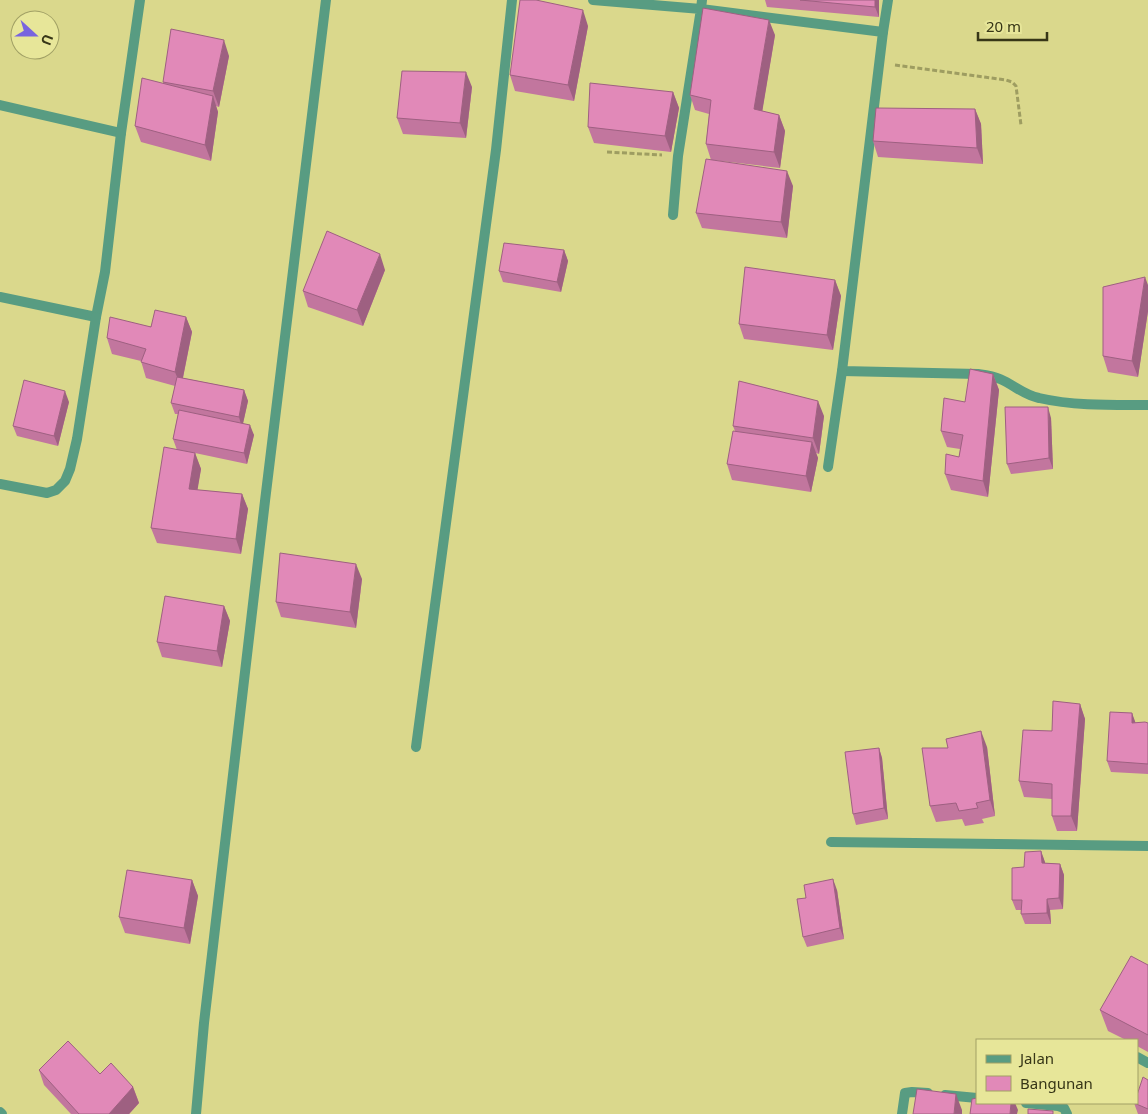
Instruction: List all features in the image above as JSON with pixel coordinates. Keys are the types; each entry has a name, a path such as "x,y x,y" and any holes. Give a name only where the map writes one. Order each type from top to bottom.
{"street":[{"path":"0,484 47,493 56,490 65,481 70,469 77,439 105,272 121,133 140,0"},
{"path":"196,1114 204,1024 326,0"},
{"path":"416,747 496,150 512,0"},
{"path":"594,0 702,5 883,32"},
{"path":"828,467 842,371 888,0"},
{"path":"673,214 678,156 702,5"},
{"path":"0,105 121,133"},
{"path":"0,297 96,318"},
{"path":"842,371 978,374 993,376 1037,398 1102,405 1148,405"},
{"path":"831,842 1148,846"},
{"path":"902,1114 904,1097 907,1092 976,1098"},
{"path":"1037,1104 1058,1106 1064,1108 1067,1114"}],"path":[{"path":"879,63 1012,82 1016,86 1021,125"},
{"path":"607,152 678,156"}],"building":[{"path":"520,0 536,0 583,10 568,85 510,75"},
{"path":"800,0 875,0 875,7"},
{"path":"703,8 769,20 754,109 779,115 774,152 706,144 711,100 690,95"},
{"path":"171,29 224,40 213,91 163,82"},
{"path":"402,71 466,72 460,123 397,118"},
{"path":"142,78 213,96 205,145 135,126"},
{"path":"590,83 673,92 665,136 588,127"},
{"path":"876,108 975,109 977,148 873,141"},
{"path":"706,159 787,171 781,222 696,213"},
{"path":"327,231 380,254 357,310 303,291"},
{"path":"504,243 564,250 557,282 499,271"},
{"path":"745,267 835,280 827,335 739,324"},
{"path":"1145,277 1132,361 1103,356 1103,287"},
{"path":"155,310 186,317 175,372 141,362 146,349 107,338 110,317 151,327"},
{"path":"970,369 993,374 983,481 945,474 946,454 959,457 963,435 941,431 944,398 965,402"},
{"path":"177,377 244,390 239,417 171,403"},
{"path":"24,380 65,391 54,436 13,426"},
{"path":"739,381 818,401 813,438 733,426"},
{"path":"1005,407 1048,407 1049,458 1007,464"},
{"path":"179,410 250,425 244,453 173,439"},
{"path":"733,431 812,442 806,476 727,464"},
{"path":"164,447 195,453 189,489 242,494 236,539 151,528"},
{"path":"280,553 356,564 350,612 276,602"},
{"path":"165,596 224,606 217,651 157,642"},
{"path":"1053,701 1080,704 1071,816 1052,816 1052,784 1019,781 1023,730 1052,731"},
{"path":"1110,712 1132,713 1132,723 1148,723 1148,764 1107,761"},
{"path":"981,731 990,800 976,803 978,808 959,811 956,803 930,806 922,748 948,748 946,739"},
{"path":"879,748 884,808 853,814 845,752"},
{"path":"1041,851 1042,863 1060,864 1059,898 1047,899 1047,913 1021,914 1022,900 1012,900 1012,868 1024,867 1025,852"},
{"path":"127,870 192,880 184,928 119,917"},
{"path":"833,879 840,928 803,937 797,899 806,898 804,885"},
{"path":"1131,956 1148,965 1148,1035 1100,1010"},
{"path":"68,1041 100,1074 111,1063 133,1087 109,1114 79,1114 39,1070"},
{"path":"1143,1077 1148,1080 1148,1109 1136,1104 1138,1104 1138,1092"},
{"path":"917,1089 956,1094 954,1114 913,1114"},
{"path":"976,1098 976,1104 1011,1104 1010,1114 970,1114 972,1099"},
{"path":"1028,1109 1053,1111 1053,1114 1028,1114"}]}
